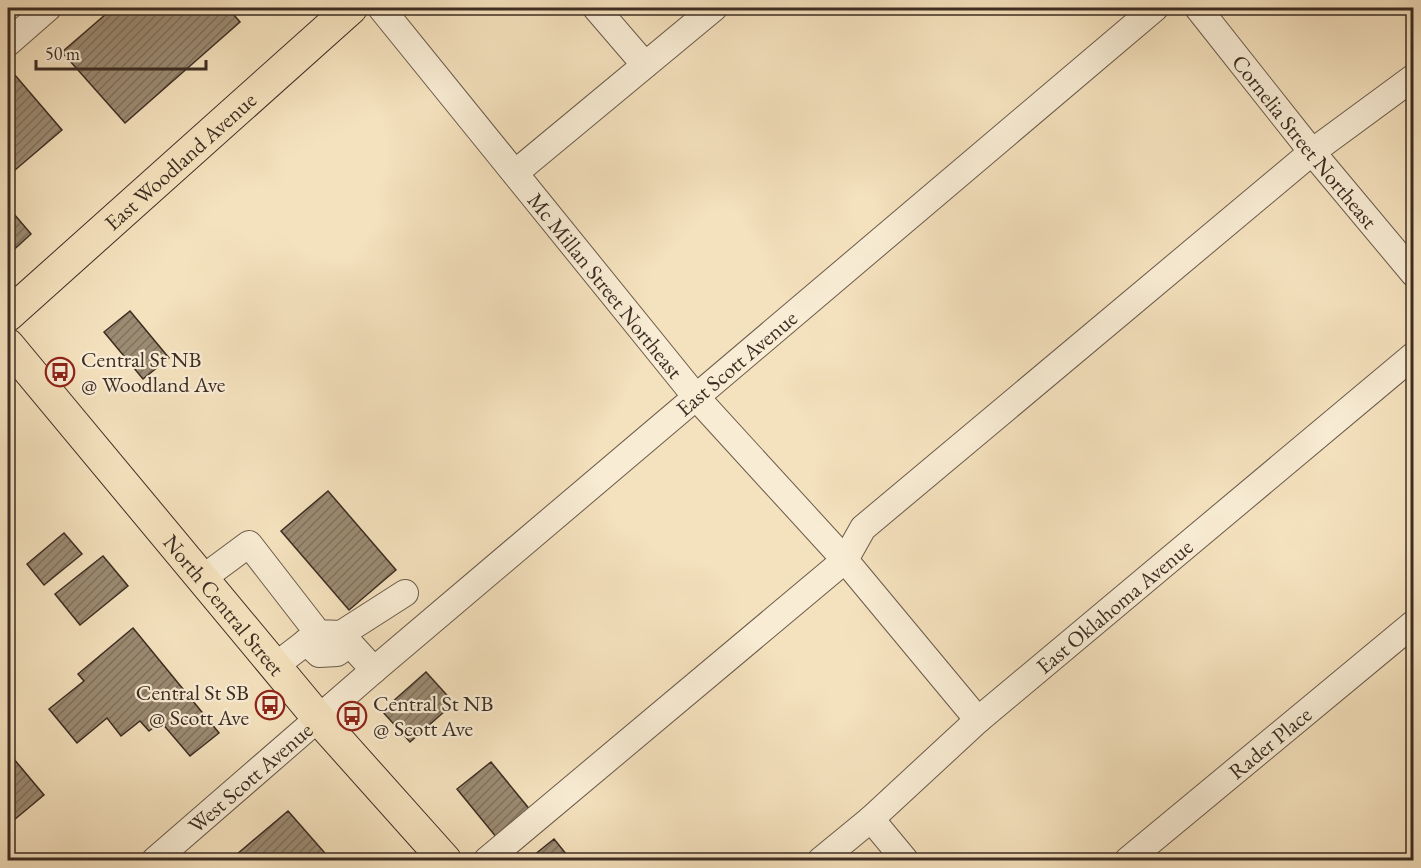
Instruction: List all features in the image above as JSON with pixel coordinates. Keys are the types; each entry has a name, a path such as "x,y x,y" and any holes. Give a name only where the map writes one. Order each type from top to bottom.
{"main road":[{"name":"East Woodland Avenue","path":"8,315 351,8"},
{"name":"North Central Street","path":"8,345 319,718 445,861"}],"street":[{"path":"8,43 48,8"},
{"name":"Mc Millan Street Northeast","path":"381,8 696,397 845,560 978,720"},
{"path":"596,8 645,65"},
{"path":"515,173 714,8"},
{"name":"East Scott Avenue","path":"319,718 1155,8"},
{"name":"Cornelia Street Northeast","path":"1198,8 1312,152 1413,274"},
{"path":"488,861 845,560 863,528 1312,152 1413,77"},
{"name":"East Oklahoma Avenue","path":"820,861 871,819 978,720 1413,355"},
{"path":"203,579 249,544 328,638 374,670"},
{"path":"275,666 328,638 405,592"},
{"name":"Rader Place","path":"1128,861 1413,623"},
{"name":"West Scott Avenue","path":"155,861 319,718"},
{"path":"871,819 905,861"}],"building":[{"path":"113,8 228,8 240,22 125,123 62,52"},
{"path":"8,67 62,130 8,176"},
{"path":"8,207 31,234 8,255"},
{"path":"130,311 169,358 143,379 104,332"},
{"path":"328,491 396,570 349,610 281,531"},
{"path":"64,533 82,554 44,585 27,564"},
{"path":"103,556 128,586 80,625 55,594"},
{"path":"133,628 219,733 190,756 161,722 149,731 140,721 121,736 107,718 77,743 49,709 84,681 78,674"},
{"path":"426,672 454,703 410,742 382,711"},
{"path":"8,752 44,795 8,825"},
{"path":"491,762 531,811 497,838 457,789"},
{"path":"288,811 331,860 241,860 236,855"},
{"path":"554,839 571,860 528,860"}],"place":[{"name":"Central St NB @ Woodland Ave","path":"60,372"},
{"name":"Central St SB @ Scott Ave","path":"270,705"},
{"name":"Central St NB @ Scott Ave","path":"352,716"}]}
